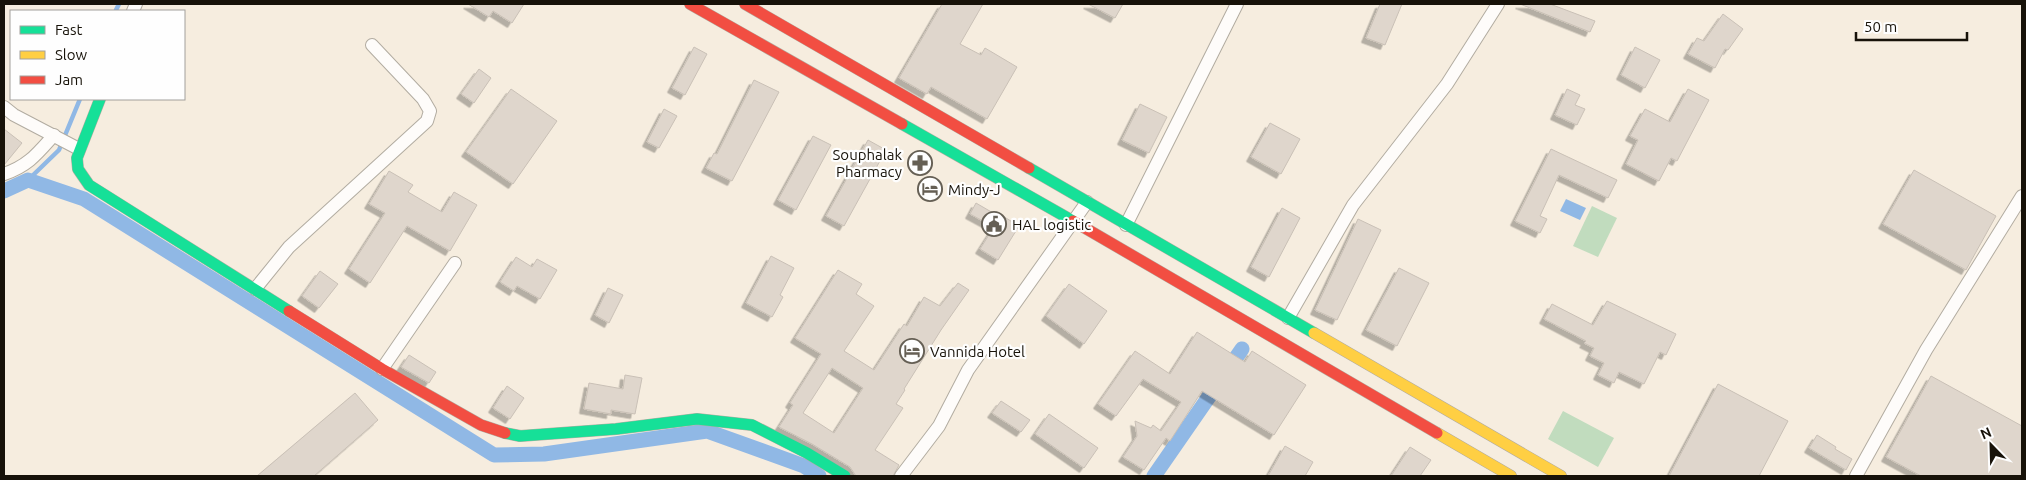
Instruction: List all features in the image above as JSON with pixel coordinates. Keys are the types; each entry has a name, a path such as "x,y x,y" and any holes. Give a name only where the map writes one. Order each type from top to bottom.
{"main road":[{"path":"690,4 1074,220 1510,476"},
{"path":"745,4 1561,476"},
{"path":"100,100 77,158 78,169 89,185 382,369 481,426 520,436 616,429 697,419 726,421 752,425 807,453 845,476"}],"street":[{"path":"1126,225 1237,4"},
{"path":"1288,318 1353,205 1447,84 1498,4"},
{"path":"255,289 289,247 427,120 430,111 423,99 372,45"},
{"path":"4,107 14,115 79,149"},
{"path":"4,174 30,161 54,135"},
{"path":"1856,476 1926,350 2022,196"},
{"path":"901,476 939,426 968,370 1087,202"},
{"path":"382,369 455,263"}],"green space":[{"path":"1592,206 1617,218 1598,257 1573,246"},
{"path":"1563,411 1614,438 1598,467 1548,439"}],"water":[{"path":"1566,199 1586,208 1580,220 1560,211"}],"building":[{"path":"468,4 524,4 512,23 493,11 489,17"},
{"path":"942,4 983,4 960,44 981,55 985,48 1017,67 987,119 931,87 927,94 899,78"},
{"path":"1088,4 1123,4 1115,18"},
{"path":"1380,4 1402,4 1385,45 1366,38"},
{"path":"1520,4 1550,4 1595,21 1590,32"},
{"path":"1723,14 1743,29 1728,50 1725,49 1715,68 1688,54 1697,38 1704,41"},
{"path":"694,47 707,54 685,95 672,88"},
{"path":"1635,47 1660,60 1645,88 1621,75"},
{"path":"479,69 491,78 474,103 461,94"},
{"path":"754,80 779,92 732,181 706,168 714,153 717,154"},
{"path":"511,89 557,121 513,184 466,152"},
{"path":"1567,89 1580,95 1575,105 1585,109 1577,125 1555,115"},
{"path":"1688,89 1709,100 1677,161 1671,158 1659,181 1626,164 1638,140 1630,136 1645,109 1670,122"},
{"path":"1140,104 1167,117 1149,153 1122,140"},
{"path":"664,109 677,116 659,148 647,142"},
{"path":"1270,123 1300,139 1281,174 1251,157"},
{"path":"4,129 22,143 4,165"},
{"path":"813,136 831,145 796,210 778,200"},
{"path":"868,140 886,150 844,226 826,216"},
{"path":"1551,149 1617,180 1608,198 1559,175 1540,216 1547,219 1540,233 1515,221"},
{"path":"1914,170 1996,216 1966,270 1883,224"},
{"path":"389,171 413,185 408,192 442,212 454,192 477,205 450,251 407,226 370,283 349,269 385,213 369,204"},
{"path":"976,203 1019,226 998,260 980,249 994,227 970,214"},
{"path":"1282,208 1300,218 1269,277 1251,267"},
{"path":"1358,219 1381,230 1337,320 1315,310"},
{"path":"771,256 794,268 780,295 783,297 772,317 746,303"},
{"path":"516,257 532,267 537,259 557,270 540,299 517,286 514,291 500,282"},
{"path":"1399,268 1429,283 1397,346 1366,330"},
{"path":"838,270 862,284 856,294 874,306 844,351 874,370 904,324 907,326 924,297 940,306 958,283 969,290 904,389 896,404 903,408 875,450 899,465 893,476 856,476 850,467 779,427 793,405 790,403 821,354 795,338","holes":["832,368 863,388 834,433 803,413"]},
{"path":"320,271 338,284 319,308 302,296"},
{"path":"1069,284 1107,311 1084,344 1046,316"},
{"path":"608,288 623,295 609,323 595,315"},
{"path":"1607,301 1676,334 1666,355 1660,352 1644,384 1619,372 1614,383 1598,375 1604,363 1590,356 1594,348 1584,343 1586,341 1544,319 1552,304 1593,325"},
{"path":"1197,332 1245,362 1252,351 1306,385 1274,435 1202,391 1170,441 1166,438 1144,470 1123,457 1137,436 1135,421 1151,428 1153,425 1161,431 1181,402 1143,379 1116,416 1098,404 1135,351 1170,374"},
{"path":"409,355 436,372 429,383 401,367"},
{"path":"625,375 642,378 635,414 611,410 611,414 584,409 589,383 623,389"},
{"path":"1931,376 2022,426 2022,476 1921,476 1886,457"},
{"path":"1718,384 1788,421 1759,476 1669,476"},
{"path":"507,386 524,398 510,419 493,408"},
{"path":"355,393 378,420 314,476 257,476"},
{"path":"1001,401 1030,420 1021,432 992,413"},
{"path":"1049,414 1098,448 1084,468 1035,434"},
{"path":"1817,435 1852,459 1846,470 1809,448"},
{"path":"1285,446 1313,462 1305,476 1268,476"},
{"path":"1410,447 1431,460 1420,476 1391,476"}],"waterway":[{"path":"116,10 119,4"},
{"path":"28,180 59,150 80,100"},
{"path":"4,191 28,180 84,199 494,455 544,454 707,431 804,466 819,476"},
{"path":"1154,476 1242,349"}],"traffic: fast":[{"path":"100,100 77,158 78,169 89,185 289,311"},
{"path":"902,124 1073,221"},
{"path":"1029,168 1314,333"},
{"path":"505,433 520,436 616,429 697,419 752,425 807,453 845,476"}],"traffic: slow":[{"path":"1314,333 1561,476"},
{"path":"1437,433 1511,476"}],"traffic: jam":[{"path":"690,4 902,124"},
{"path":"745,4 1029,168"},
{"path":"1073,221 1437,433"},
{"path":"289,311 382,369 481,425 505,433"}],"place":[{"name":"Souphalak Pharmacy","path":"920,163"},
{"name":"Mindy-J","path":"930,189"},
{"name":"HAL logistic","path":"994,224"},
{"name":"Vannida Hotel","path":"912,351"}]}
